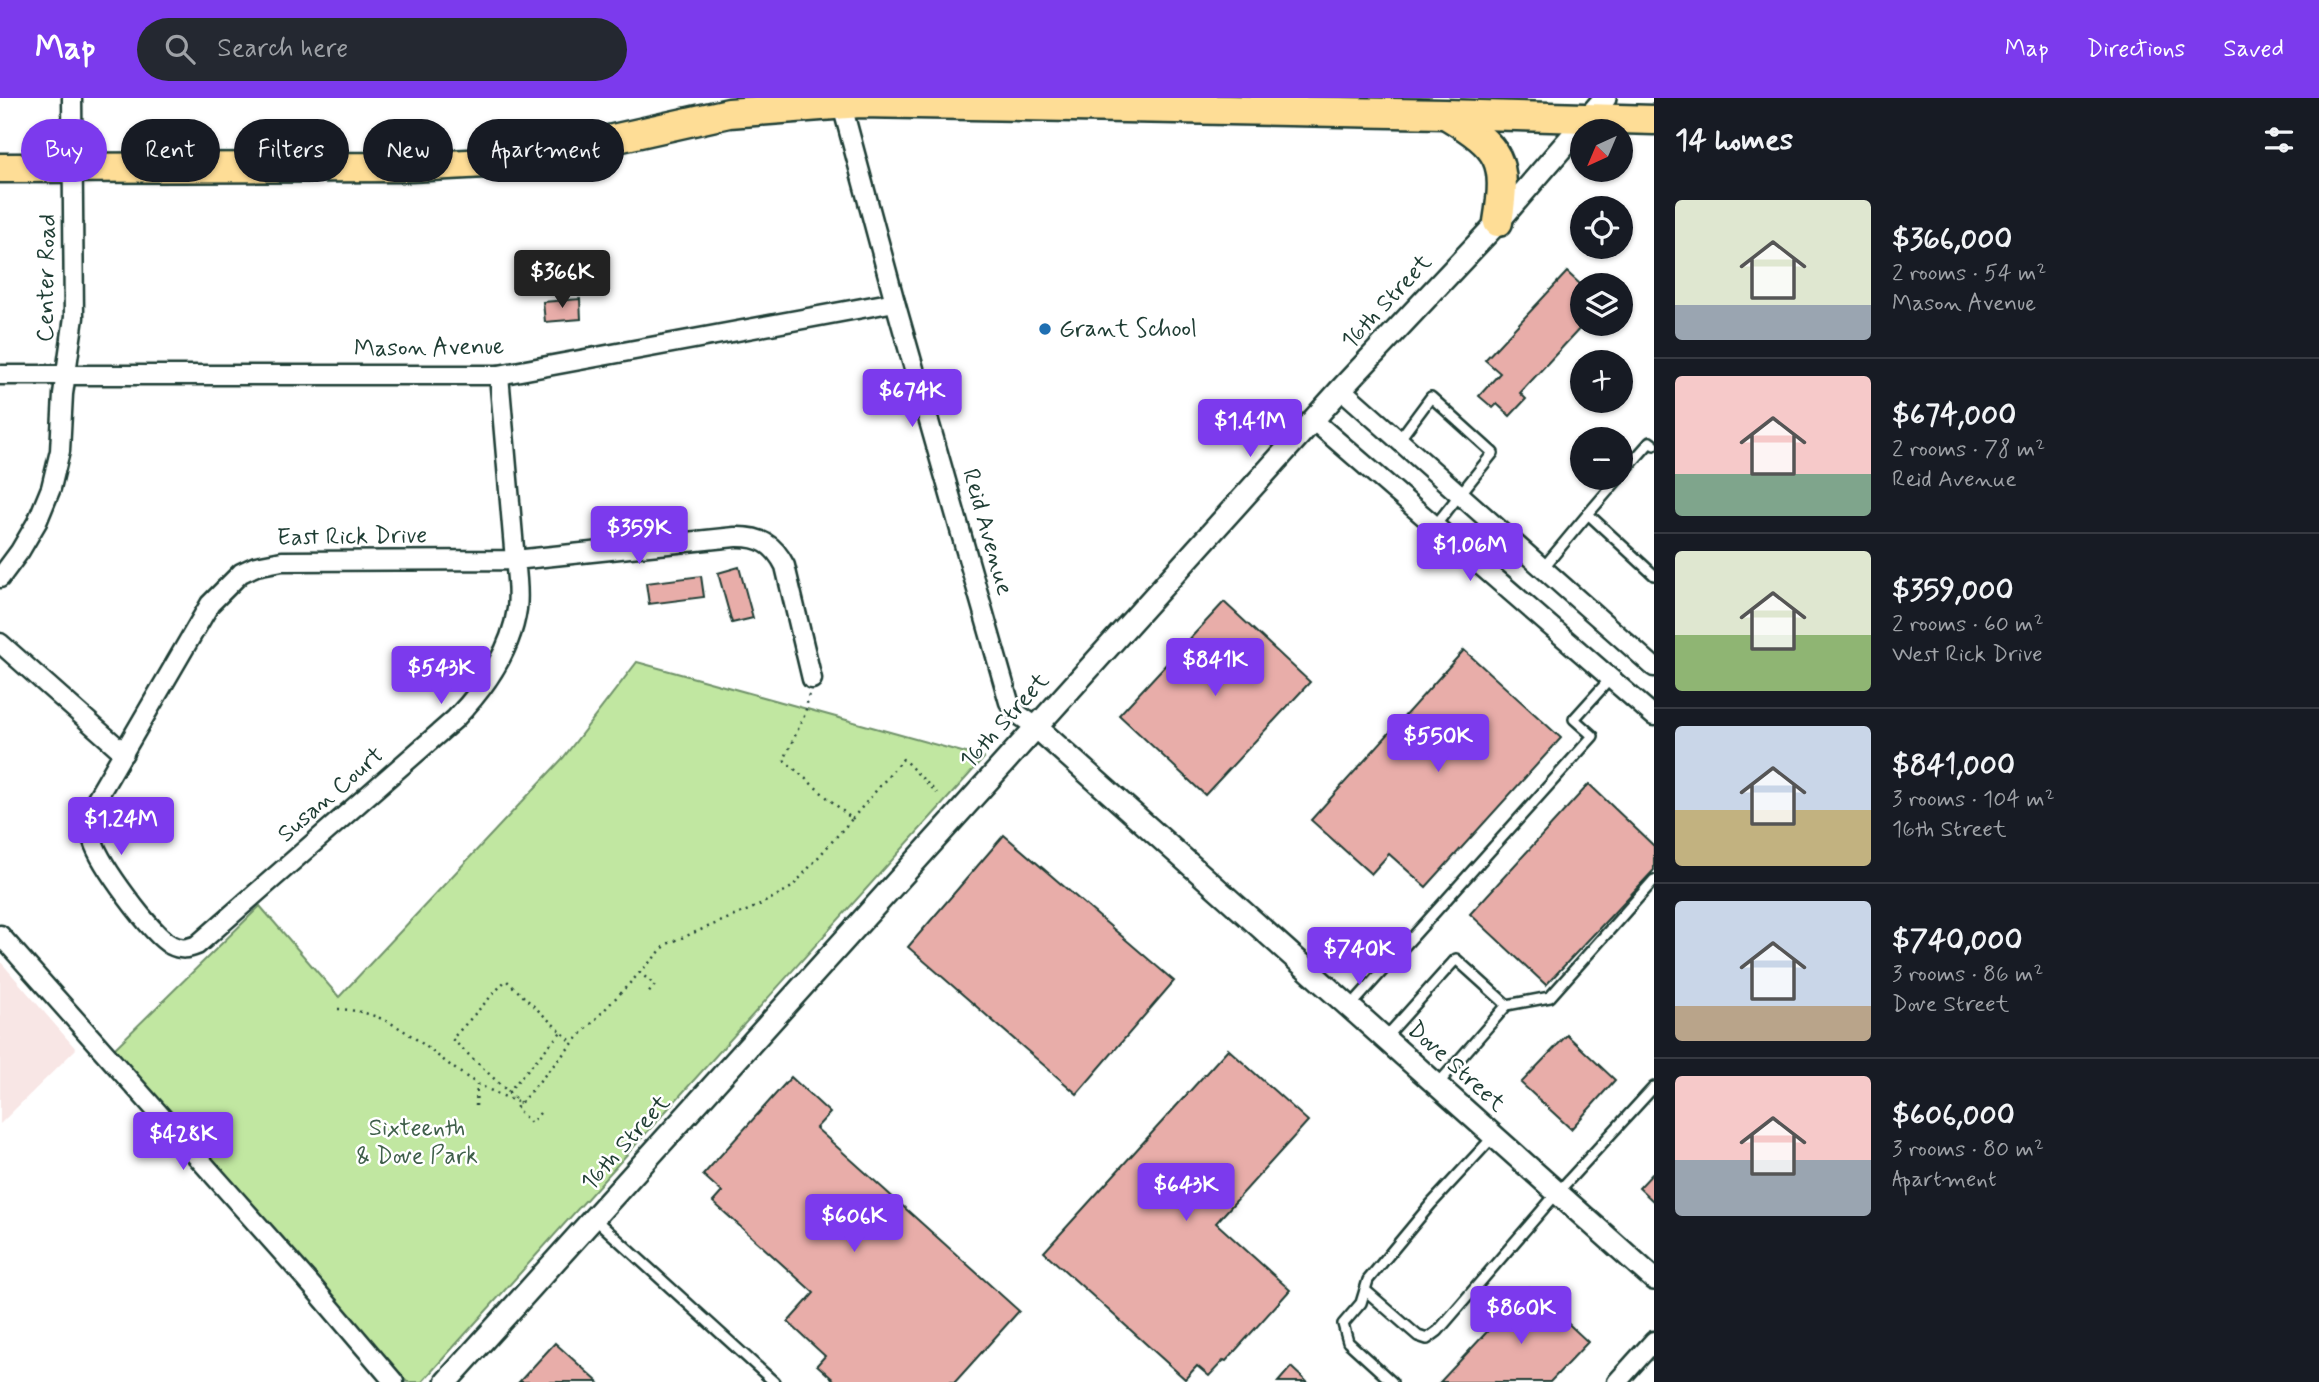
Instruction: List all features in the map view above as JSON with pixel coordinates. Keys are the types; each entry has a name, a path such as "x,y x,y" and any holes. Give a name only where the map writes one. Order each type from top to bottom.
{"main road":[{"path":"107,167 411,167 486,163 528,158 729,113 841,101 1138,103 1586,119"},
{"path":"1445,114 1477,134 1497,159 1503,180 1498,222"},
{"path":"1633,120 1654,120"},
{"path":"0,167 21,167"}],"street":[{"name":"Center Road","path":"72,98 72,119"},
{"name":"16th Street","path":"1586,119 1605,98"},
{"name":"Reid Avenue","path":"841,101 895,302 1009,702 1019,715 1035,726"},
{"name":"16th Street","path":"446,1382 1035,726 1341,389 1498,222 1570,138"},
{"name":"Center Road","path":"0,578 37,522 51,488 60,451 74,317 72,182"},
{"name":"Mason Avenue","path":"0,375 499,375 895,302"},
{"name":"Susan Court","path":"185,950 197,945 216,930 455,719 474,699 500,657 517,610 518,585 499,375"},
{"path":"1341,389 1654,667"},
{"path":"1313,420 1654,716"},
{"name":"East Rick Drive","path":"185,950 170,944 155,931 113,880 98,855 91,829 97,798 210,604 241,573 256,566 282,561 515,560 735,537 766,541 785,566 812,679"},
{"path":"0,643 124,753"},
{"name":"Dove Street","path":"1035,726 1654,1279"},
{"path":"0,935 313,1287 389,1380"},
{"path":"1617,1382 1654,1341"}],"lane":[{"path":"1399,440 1431,397 1493,453 1434,527"},
{"path":"1633,462 1650,442 1654,445"},
{"path":"1543,568 1609,490"},
{"path":"1588,514 1654,575"},
{"path":"1350,1007 1593,736 1574,719 1611,678"},
{"path":"1437,1085 1507,1005 1550,997 1654,880"},
{"path":"1385,1038 1456,958 1507,1005"},
{"path":"1365,1290 1418,1336 1427,1339 1438,1331 1557,1193 1654,1087"},
{"path":"1392,1382 1348,1342 1342,1324 1362,1303 1368,1280 1431,1204 1494,1136"},
{"path":"594,1218 774,1382"}],"path":[{"path":"812,679 806,714 784,760 852,819"},
{"path":"540,1113 531,1123 516,1108 667,944 758,906 792,887 903,759 937,793"},
{"path":"639,972 655,985 647,995"},
{"path":"520,1103 452,1039 506,980 573,1043"},
{"path":"338,1009 359,1010 396,1024 477,1084 520,1103"},
{"path":"508,1092 561,1032"},
{"path":"476,1107 477,1084"}],"shaded area":[{"path":"0,961 76,1049 0,1124"}],"green space":[{"name":"Sixteenth & Dove Park","path":"637,662 984,758 422,1382 407,1382 113,1050 260,906 339,997 563,758"}],"building":[{"path":"1567,272 1570,275 1570,336 1573,336 1520,393 1526,399 1510,416 1497,404 1493,408 1479,396 1500,373 1485,360"},
{"path":"580,299 581,319 545,322 543,302"},
{"path":"739,567 753,618 732,623 718,573"},
{"path":"701,576 704,597 649,604 646,583"},
{"path":"1224,602 1310,682 1205,795 1119,715"},
{"path":"1464,650 1561,738 1426,887 1389,854 1371,874 1311,820"},
{"path":"1589,784 1654,846 1654,870 1546,985 1470,914"},
{"path":"1004,835 1174,981 1077,1094 908,947"},
{"path":"1567,1035 1615,1080 1571,1129 1521,1083"},
{"path":"1228,1049 1308,1121 1216,1223 1290,1290 1209,1376 1197,1366 1185,1379 1044,1252"},
{"path":"791,1077 830,1113 816,1128 1019,1311 955,1382 836,1382 817,1365 825,1356 788,1322 814,1293 713,1202 722,1192 703,1175"},
{"path":"1654,1172 1654,1202 1639,1188"},
{"path":"1529,1287 1588,1342 1550,1382 1440,1382"},
{"path":"555,1343 598,1382 519,1382"},
{"path":"1291,1367 1307,1382 1278,1382"}],"place":[{"name":"Grant School","path":"1045,329"}]}
